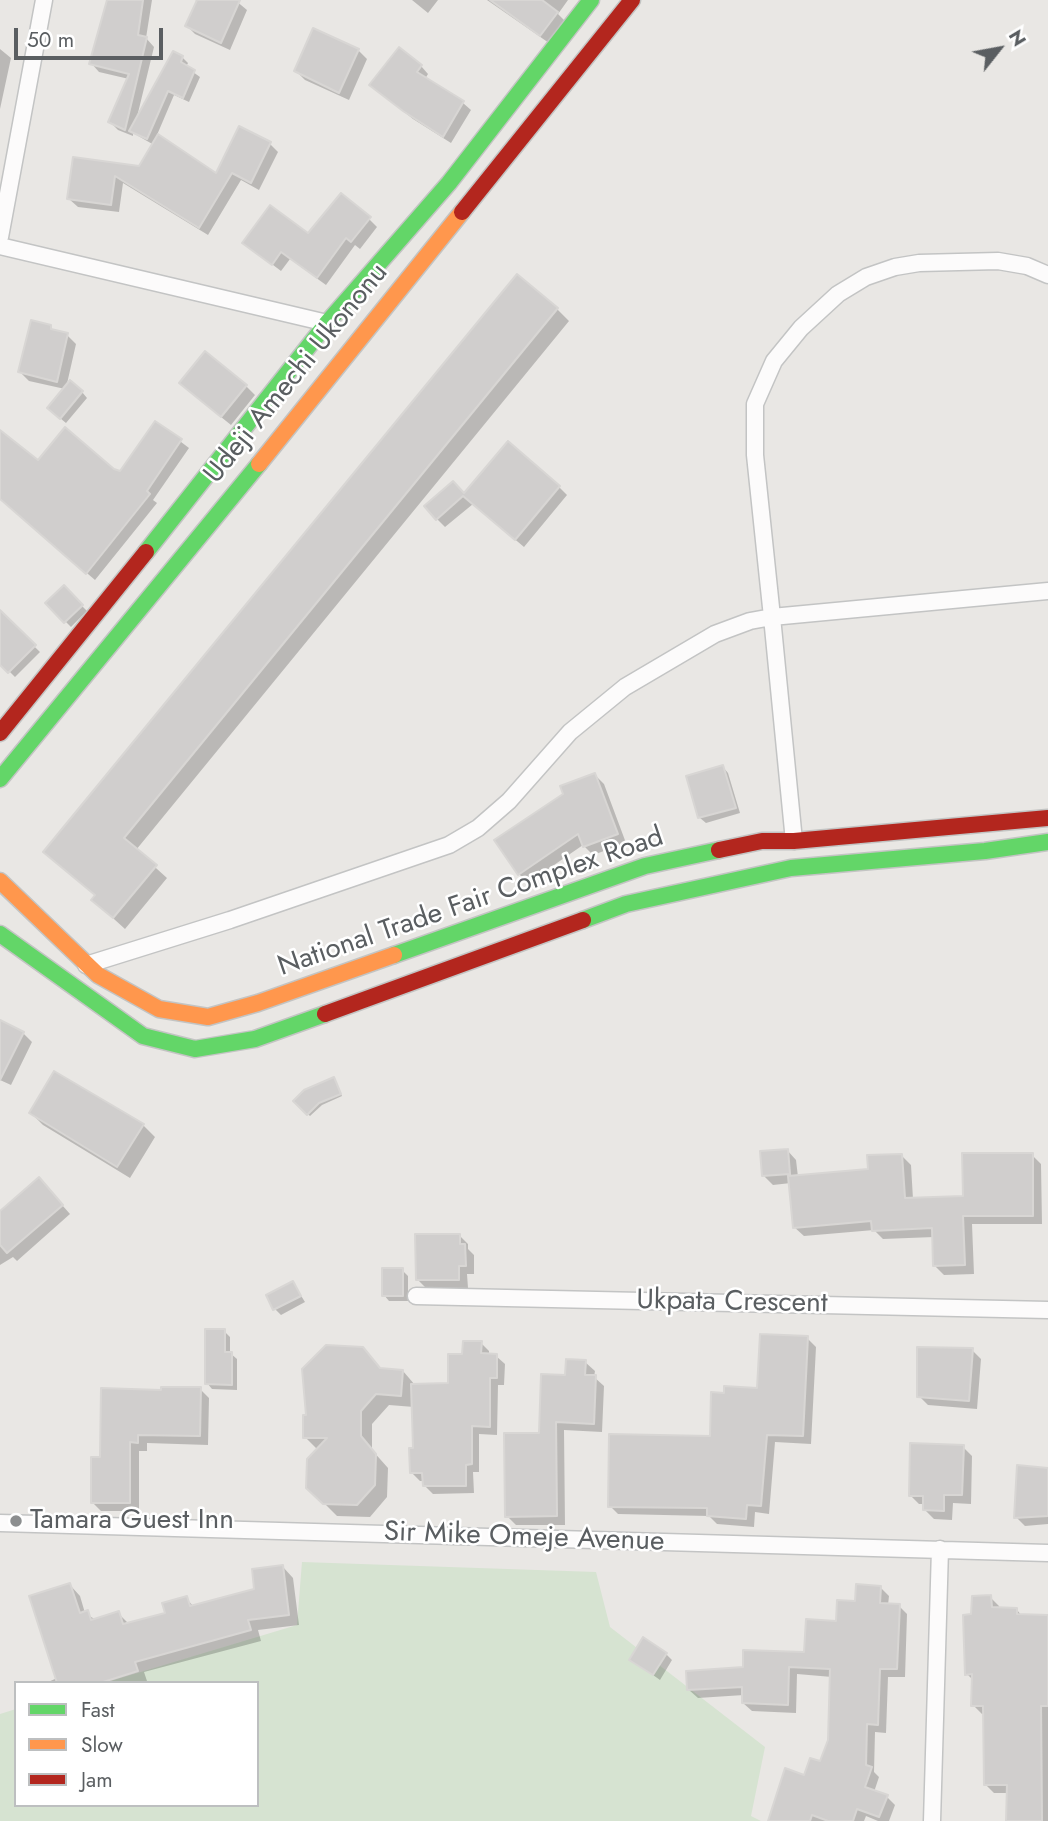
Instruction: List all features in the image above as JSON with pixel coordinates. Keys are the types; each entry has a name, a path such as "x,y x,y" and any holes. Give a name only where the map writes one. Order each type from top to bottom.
{"main road":[{"name":"Udeji Amechi Ukononu","path":"0,733 250,423 327,323 449,183 591,0"},
{"name":"Udeji Amechi Ukononu","path":"0,779 206,530 632,0"},
{"path":"449,183 469,201"},
{"name":"National Trade Fair Complex Road","path":"0,881 98,975 159,1009 208,1017 271,998 645,866 762,841 794,841 1048,818"},
{"name":"National Trade Fair Complex Road","path":"0,934 143,1037 195,1049 255,1039 626,904 791,868 985,851 1048,842"}],"street":[{"path":"0,237 44,0"},
{"path":"0,246 327,323"},
{"path":"794,841 755,455 755,404 774,361 801,328 838,295 866,277 895,267 919,263 998,261 1027,266 1048,275"},
{"path":"86,965 230,920 449,845 478,828 509,802 570,732 625,687 715,634 750,621 772,617 1048,591"},
{"name":"Ukpata Crescent","path":"416,1296 1048,1310"},
{"name":"Sir Mike Omeje Avenue","path":"0,1523 1048,1553"},
{"path":"932,1821 940,1549"}],"green space":[{"path":"302,1562 596,1572 610,1627 765,1747 751,1816 761,1821 0,1821 0,1714 14,1710 14,1807 259,1807 259,1681 111,1681 297,1625"}],"building":[{"path":"107,0 143,0 138,35 147,37 125,130 108,122 129,74 89,64"},
{"path":"197,0 240,0 221,43 185,26"},
{"path":"490,0 542,0 558,12 540,36"},
{"path":"313,28 359,49 339,93 294,71"},
{"path":"399,47 422,65 417,72 464,101 443,137 369,85"},
{"path":"173,51 183,56 181,62 195,70 183,98 168,91 147,139 129,131"},
{"path":"239,126 271,142 251,183 232,173 199,228 115,176 111,205 67,199 73,157 139,166 158,134 216,173"},
{"path":"341,193 371,217 351,242 346,238 317,278 281,252 272,265 242,243 270,205 308,233"},
{"path":"517,274 558,308 124,838 157,865 113,918 91,900 95,895 43,852"},
{"path":"31,320 68,333 57,382 18,372"},
{"path":"205,351 247,385 221,417 179,383"},
{"path":"70,380 83,391 60,419 47,408"},
{"path":"155,421 182,439 147,491 150,494 86,574 0,499 0,430 38,460 65,427 114,469 120,471"},
{"path":"508,441 560,486 515,540 463,496 436,520 424,506 453,481 464,493"},
{"path":"64,585 83,605 64,623 45,603"},
{"path":"0,610 36,645 8,673 0,665"},
{"path":"723,765 736,808 698,818 686,776"},
{"path":"595,773 618,834 583,847 578,834 518,875 494,840 563,794 560,786"},
{"path":"0,1020 24,1032 0,1080"},
{"path":"54,1071 144,1124 117,1167 29,1113"},
{"path":"334,1077 341,1094 319,1103 307,1115 293,1101 304,1090"},
{"path":"788,1149 790,1174 762,1176 760,1151"},
{"path":"962,1153 1033,1153 1033,1216 963,1216 965,1265 933,1266 932,1228 872,1231 871,1221 793,1228 788,1176 868,1169 867,1155 902,1154 905,1198 963,1196"},
{"path":"39,1177 63,1205 7,1253 0,1245 0,1211"},
{"path":"415,1234 460,1234 460,1244 465,1244 466,1266 459,1266 459,1280 416,1280"},
{"path":"382,1268 403,1268 403,1296 382,1296"},
{"path":"293,1281 301,1296 273,1310 266,1295"},
{"path":"205,1329 225,1329 225,1352 232,1352 232,1385 205,1384"},
{"path":"760,1334 808,1336 803,1436 767,1435 761,1506 747,1505 746,1519 707,1516 707,1508 608,1507 609,1434 710,1436 711,1392 724,1393 724,1386 757,1388"},
{"path":"463,1341 482,1341 481,1353 497,1354 497,1378 490,1378 490,1427 472,1426 472,1464 466,1465 466,1486 423,1486 422,1473 410,1473 409,1448 413,1448 411,1384 448,1383 448,1354 462,1354"},
{"path":"326,1345 363,1347 380,1368 403,1370 401,1396 376,1394 361,1411 361,1436 376,1454 375,1485 357,1505 323,1504 306,1488 307,1459 327,1438 303,1438 303,1415 306,1415 302,1369"},
{"path":"917,1347 973,1348 969,1401 917,1397"},
{"path":"566,1359 586,1360 585,1375 596,1375 594,1424 556,1422 557,1516 505,1517 504,1433 539,1433 541,1374 565,1375"},
{"path":"161,1387 201,1387 200,1436 138,1435 138,1443 130,1442 130,1503 91,1503 91,1457 100,1457 101,1388 161,1390"},
{"path":"910,1443 964,1445 962,1495 944,1495 944,1511 923,1510 923,1496 909,1496"},
{"path":"1017,1465 1048,1468 1048,1516 1014,1518"},
{"path":"283,1565 289,1615 248,1620 251,1630 135,1662 138,1671 106,1681 56,1681 29,1596 70,1583 80,1613 88,1610 91,1620 119,1611 123,1624 165,1613 162,1603 187,1596 190,1606 254,1589 252,1569"},
{"path":"856,1584 881,1586 880,1603 900,1604 897,1669 880,1669 878,1725 867,1724 866,1765 872,1767 865,1787 888,1795 879,1817 857,1809 853,1821 828,1821 812,1815 810,1821 768,1821 785,1768 804,1775 810,1758 820,1761 828,1740 830,1669 789,1667 788,1705 742,1703 742,1687 687,1690 686,1671 743,1667 743,1650 804,1652 806,1619 836,1621 837,1600 855,1601"},
{"path":"991,1595 992,1607 1017,1608 1017,1614 1048,1615 1048,1706 1041,1706 1042,1821 1006,1821 1007,1785 984,1785 983,1706 971,1706 972,1674 965,1675 963,1615 971,1614 972,1596"},
{"path":"643,1637 667,1653 653,1675 629,1660"}],"traffic: fast":[{"path":"146,552 327,323 449,183 591,0"},
{"path":"0,779 259,464"},
{"path":"583,920 626,904 791,868 985,851 1048,842"},
{"path":"394,955 645,866 719,850"},
{"path":"0,934 143,1036 195,1049 255,1039 325,1014"}],"traffic: slow":[{"path":"259,464 462,212"},
{"path":"0,881 98,975 159,1009 208,1017 258,1003 394,955"}],"traffic: jam":[{"path":"462,212 632,0"},
{"path":"0,733 146,552"},
{"path":"719,850 762,841 794,841 1048,818"},
{"path":"325,1014 583,920"}],"place":[{"name":"Tamara Guest Inn","path":"16,1521"}]}
